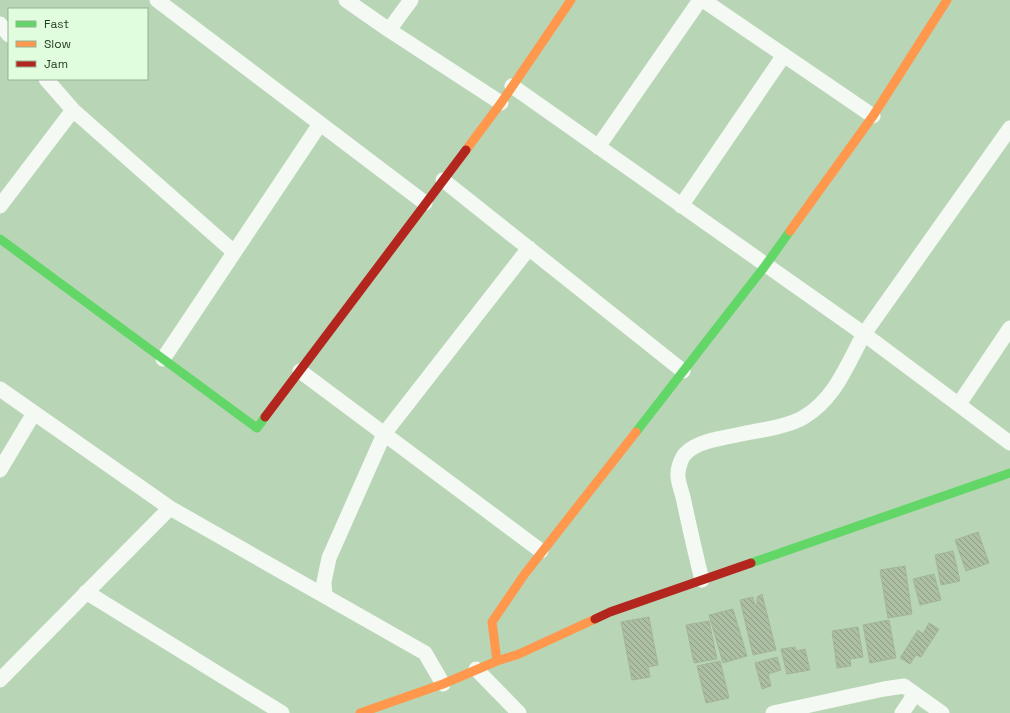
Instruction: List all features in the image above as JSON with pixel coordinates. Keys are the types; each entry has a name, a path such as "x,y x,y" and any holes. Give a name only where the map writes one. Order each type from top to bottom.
{"street":[{"path":"158,0 425,203"},
{"path":"346,0 501,103"},
{"path":"389,30 411,0"},
{"path":"0,239 257,428 501,103 571,0"},
{"path":"598,147 700,0"},
{"path":"703,0 873,116"},
{"path":"497,661 492,622 542,551 765,266 873,116 947,0"},
{"path":"0,24 8,34"},
{"path":"681,206 784,55"},
{"path":"47,80 73,110 234,252"},
{"path":"512,86 765,266 864,334 1010,443"},
{"path":"0,206 73,110"},
{"path":"163,359 320,124"},
{"path":"702,580 690,532 678,472 685,454 695,447 710,441 782,426 804,418 820,405 833,391 842,377 864,334 1010,128"},
{"path":"443,180 683,371"},
{"path":"325,596 324,582 329,558 384,434 529,248"},
{"path":"959,404 1010,328"},
{"path":"300,371 542,551"},
{"path":"0,389 170,508 425,653 443,684"},
{"path":"0,470 34,413"},
{"path":"360,713 443,684 476,669 519,654 610,612 1010,473"},
{"path":"0,680 170,508"},
{"path":"86,592 282,713"},
{"path":"476,669 519,713"},
{"path":"773,713 884,688 904,686 942,713"},
{"path":"902,713 915,694"}],"building":[{"path":"978,532 989,563 966,571 955,540"},
{"path":"953,551 960,581 941,585 935,555"},
{"path":"905,566 912,614 888,618 880,570"},
{"path":"934,574 941,600 920,605 913,579"},
{"path":"762,594 776,650 753,655 740,600 753,597 755,605 757,605 757,597"},
{"path":"733,609 747,656 723,663 709,615"},
{"path":"649,617 658,665 648,667 650,677 632,680 621,622"},
{"path":"889,620 896,658 870,663 863,625"},
{"path":"709,621 717,659 694,663 686,625"},
{"path":"929,623 939,629 921,657 916,655 910,664 900,658 918,630 923,634"},
{"path":"858,627 863,657 850,659 851,666 837,668 832,631"},
{"path":"795,647 796,651 805,649 810,670 787,674 781,649"},
{"path":"777,657 781,670 768,674 771,686 762,689 755,663"},
{"path":"720,661 729,698 706,703 697,666"}],"traffic: fast":[{"path":"636,432 765,266 790,231"},
{"path":"0,239 257,428 265,417"},
{"path":"751,563 1010,473"}],"traffic: slow":[{"path":"466,150 501,103 571,0"},
{"path":"790,231 873,116 947,0"},
{"path":"497,661 492,622 524,575 636,432"},
{"path":"360,713 443,684 497,661 519,654 595,619"}],"traffic: jam":[{"path":"265,417 466,150"},
{"path":"595,619 610,612 751,563"}]}
